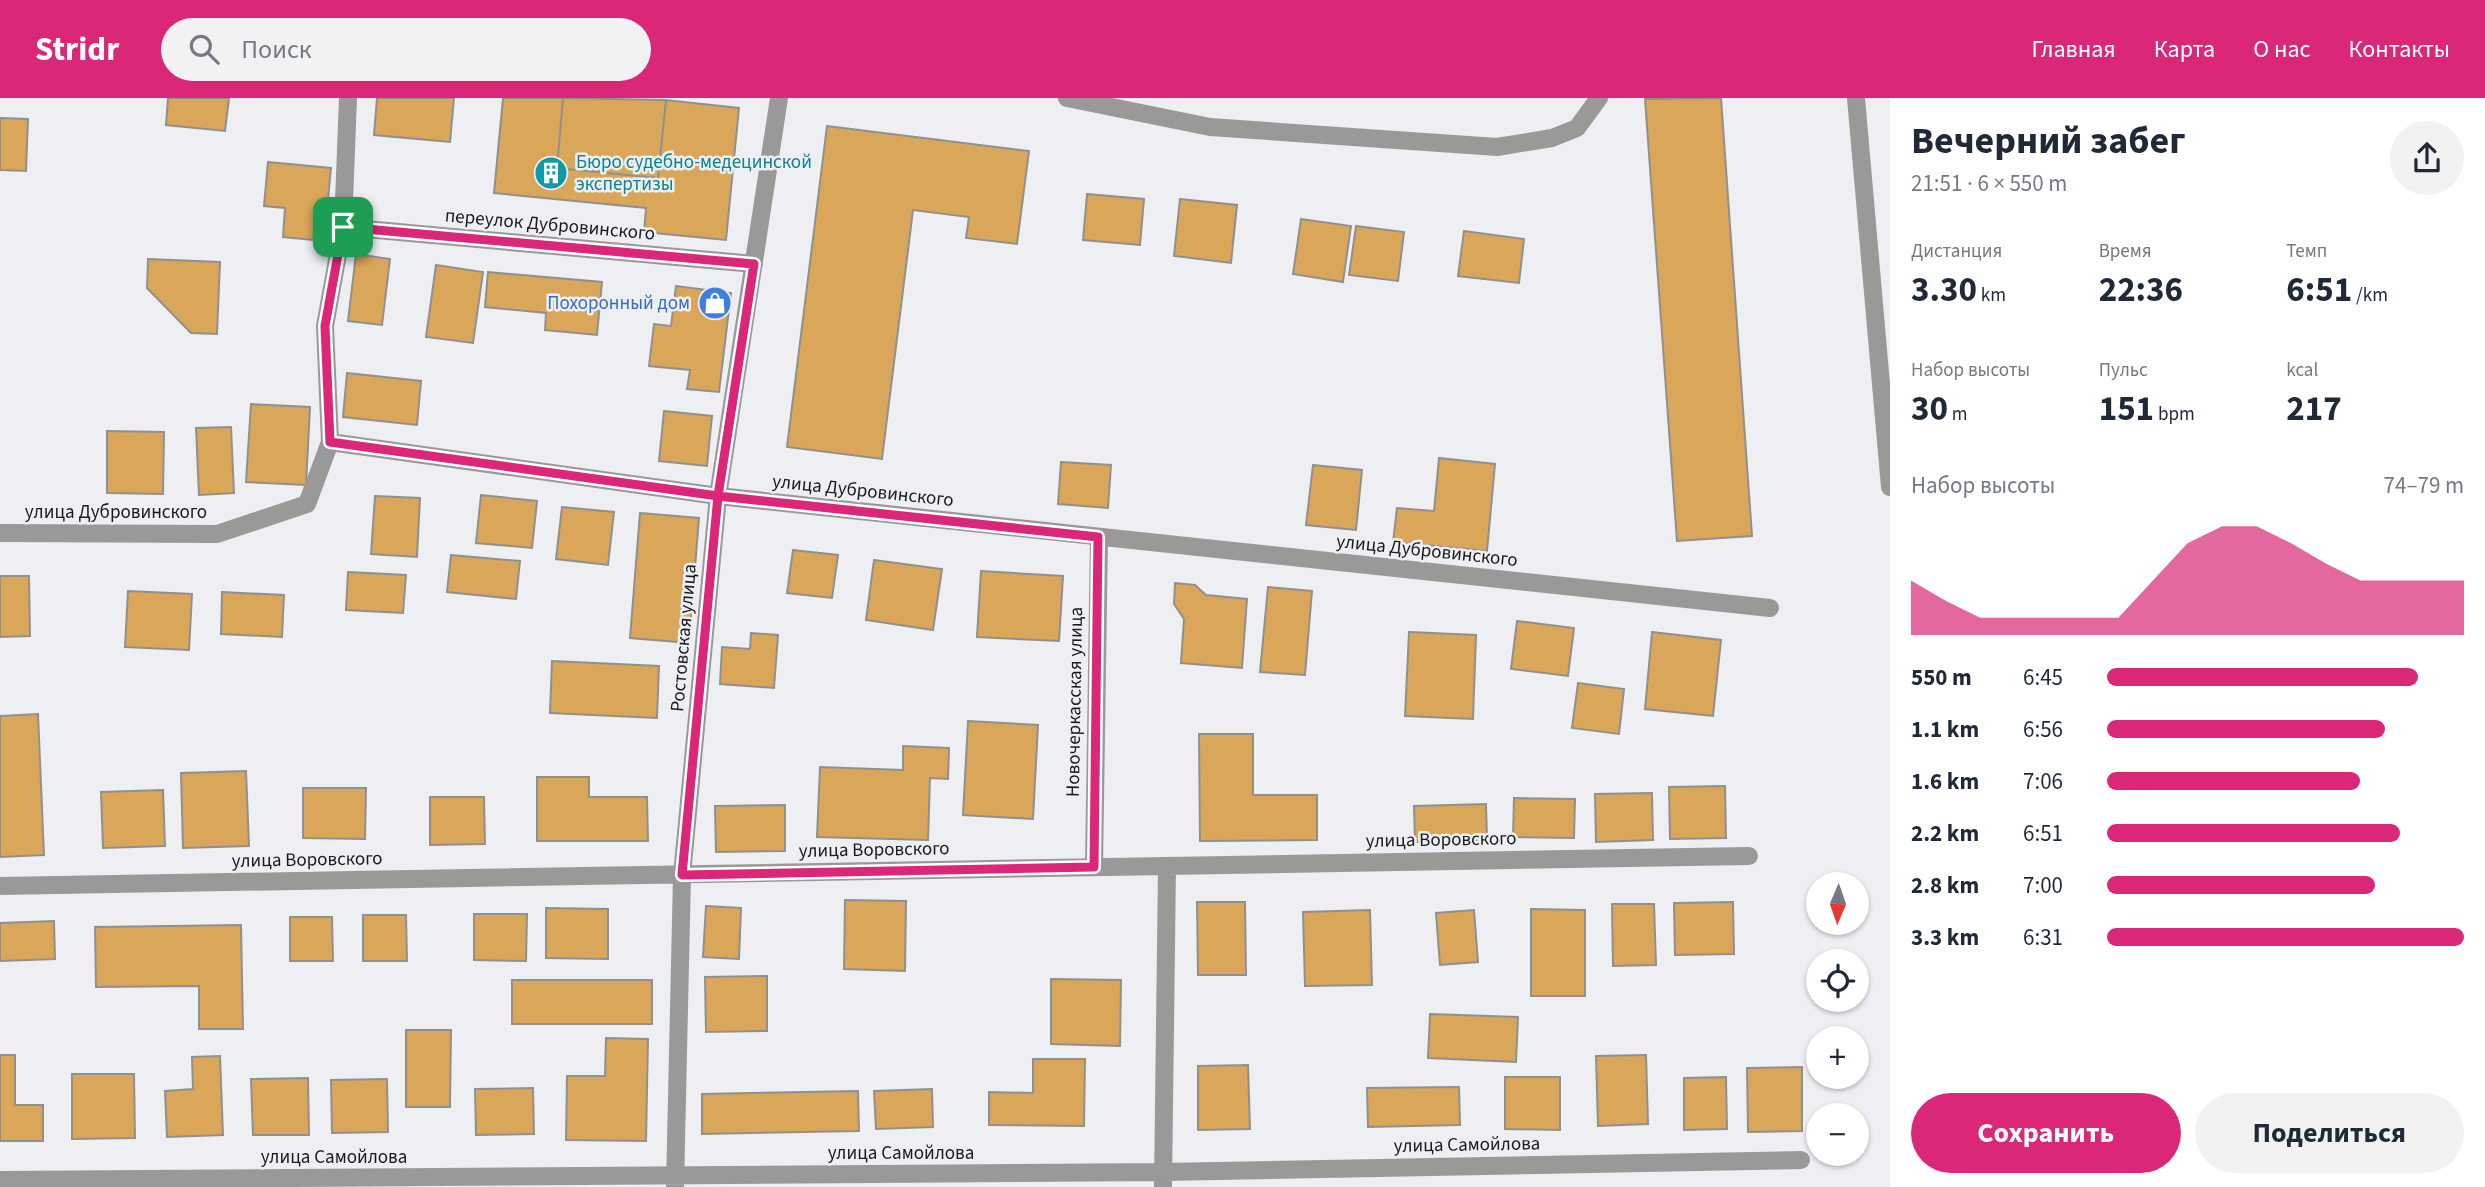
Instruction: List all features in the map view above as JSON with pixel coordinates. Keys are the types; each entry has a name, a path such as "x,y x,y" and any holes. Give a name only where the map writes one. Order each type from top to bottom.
{"street":[{"path":"330,442 325,326 343,227 348,98"},
{"name":"Ростовская улица","path":"675,1181 682,875 718,496 779,98"},
{"path":"1073,99 1210,127 1497,147 1552,138 1577,128 1599,98"},
{"path":"1856,98 1890,487"},
{"name":"переулок Дубровинского","path":"343,227 754,264"},
{"name":"улица Дубровинского","path":"0,533 217,534 307,504 330,442 718,496 1770,608"},
{"name":"Новочеркасская улица","path":"1094,867 1098,537"},
{"name":"улица Воровского","path":"0,886 1749,856"},
{"path":"1163,1180 1167,866"},
{"name":"улица Самойлова","path":"0,1180 1163,1180 1801,1160"}],"building":[{"path":"168,98 229,98 225,131 166,125"},
{"path":"377,98 454,98 450,142 374,135"},
{"name":"Бюро судебно-медецинской экспертизы","path":"503,98 563,98 557,168 658,178 666,100 739,108 726,240 644,232 646,208 494,193"},
{"path":"563,98 666,100 658,178 557,168"},
{"path":"1721,98 1752,536 1677,541 1645,99"},
{"path":"0,118 28,119 26,171 0,170"},
{"path":"827,126 1029,151 1017,244 966,238 969,217 913,210 882,459 787,447"},
{"path":"268,162 331,168 324,241 283,237 285,208 264,206"},
{"path":"1087,194 1144,199 1140,245 1083,240"},
{"path":"1180,199 1237,205 1231,263 1174,256"},
{"path":"1301,219 1351,226 1343,282 1293,274"},
{"path":"1356,226 1404,232 1398,281 1349,275"},
{"path":"1464,231 1524,239 1519,283 1458,276"},
{"path":"356,254 390,259 382,325 348,321"},
{"path":"148,259 220,262 217,334 191,333 147,288"},
{"path":"436,265 483,272 473,343 426,337"},
{"path":"488,272 602,282 597,335 545,330 546,313 485,307"},
{"path":"676,286 731,293 719,392 687,389 690,370 649,366 654,324 671,326"},
{"path":"347,373 421,381 417,425 343,417"},
{"path":"251,404 310,407 306,485 246,482"},
{"path":"664,411 712,416 707,466 659,461"},
{"path":"231,427 234,493 199,495 196,428"},
{"path":"107,431 164,432 163,494 107,493"},
{"path":"1439,458 1495,464 1487,551 1393,542 1397,508 1434,511"},
{"path":"1061,462 1111,465 1108,508 1058,504"},
{"path":"1313,465 1362,470 1356,530 1306,525"},
{"path":"481,495 537,501 532,548 476,543"},
{"path":"375,496 420,498 417,557 371,554"},
{"path":"562,507 614,512 608,565 556,559"},
{"path":"640,513 699,518 689,643 630,638"},
{"path":"793,550 838,555 832,598 787,593"},
{"path":"451,555 520,561 516,599 447,592"},
{"path":"874,560 942,569 933,630 866,620"},
{"path":"981,571 1063,576 1059,641 977,637"},
{"path":"348,572 406,575 403,613 346,610"},
{"path":"0,576 29,576 30,636 0,637"},
{"path":"1175,583 1195,585 1206,595 1247,599 1242,668 1181,663 1184,619 1174,604"},
{"path":"1268,587 1312,591 1305,675 1260,672"},
{"path":"128,591 192,594 189,650 125,647"},
{"path":"222,592 284,595 282,637 221,634"},
{"path":"1517,621 1574,628 1568,676 1511,669"},
{"path":"1409,632 1476,635 1473,719 1405,716"},
{"path":"1652,632 1721,640 1713,716 1645,709"},
{"path":"751,633 778,635 774,688 720,684 722,647 750,649"},
{"path":"552,661 659,666 657,718 550,713"},
{"path":"1578,683 1624,689 1619,734 1572,728"},
{"path":"38,714 44,855 0,857 0,716"},
{"path":"968,721 1038,725 1033,819 963,815"},
{"path":"1199,734 1253,734 1253,795 1317,795 1317,840 1200,841"},
{"path":"903,746 949,748 948,779 930,778 928,840 817,837 820,767 903,770"},
{"path":"246,771 249,846 183,848 181,773"},
{"path":"537,777 589,777 589,797 647,797 648,841 537,841"},
{"path":"1725,786 1726,838 1670,839 1669,787"},
{"path":"303,788 366,788 365,839 303,838"},
{"path":"163,790 165,846 103,848 101,792"},
{"path":"1652,793 1653,840 1596,842 1595,794"},
{"path":"430,797 484,797 485,844 430,845"},
{"path":"1514,798 1575,799 1574,838 1513,837"},
{"path":"1486,804 1487,840 1415,842 1414,806"},
{"path":"785,805 785,851 716,852 715,806"},
{"path":"845,900 906,901 905,971 844,969"},
{"path":"1197,902 1245,902 1246,975 1198,975"},
{"path":"1733,902 1734,954 1675,955 1674,903"},
{"path":"1612,904 1654,904 1656,965 1613,966"},
{"path":"706,906 741,908 739,959 703,957"},
{"path":"546,908 608,909 608,959 546,958"},
{"path":"1531,909 1585,910 1585,996 1531,996"},
{"path":"1370,910 1372,985 1305,986 1303,912"},
{"path":"1474,910 1478,962 1440,965 1436,913"},
{"path":"474,914 527,914 526,961 474,960"},
{"path":"363,915 406,915 407,961 363,961"},
{"path":"290,917 332,917 333,961 290,961"},
{"path":"54,921 55,959 0,961 0,923"},
{"path":"241,925 243,1029 199,1029 199,986 96,987 95,927"},
{"path":"767,976 767,1031 706,1032 705,977"},
{"path":"1051,979 1121,980 1120,1046 1051,1044"},
{"path":"512,980 652,980 652,1024 512,1024"},
{"path":"1430,1014 1518,1017 1516,1062 1428,1058"},
{"path":"406,1030 451,1030 450,1107 406,1107"},
{"path":"606,1038 648,1039 646,1141 566,1140 567,1076 605,1076"},
{"path":"0,1055 15,1055 15,1105 43,1105 43,1141 0,1141"},
{"path":"1646,1055 1648,1124 1598,1126 1596,1056"},
{"path":"220,1056 223,1135 167,1137 165,1091 193,1089 192,1057"},
{"path":"1033,1059 1085,1059 1084,1126 989,1125 989,1092 1033,1093"},
{"path":"1248,1065 1250,1129 1198,1130 1198,1066"},
{"path":"1802,1067 1802,1131 1748,1132 1747,1068"},
{"path":"72,1074 134,1074 135,1138 72,1139"},
{"path":"1505,1077 1560,1077 1560,1130 1505,1129"},
{"path":"1726,1077 1727,1129 1684,1130 1684,1078"},
{"path":"308,1078 309,1135 253,1135 251,1079"},
{"path":"387,1079 388,1132 332,1133 331,1080"},
{"path":"1459,1087 1460,1125 1368,1127 1367,1088"},
{"path":"533,1088 534,1134 476,1135 475,1089"},
{"path":"932,1089 933,1127 876,1129 874,1091"},
{"path":"858,1091 859,1131 702,1134 702,1094"}],"place":[{"name":"Бюро судебно-медецинской экспертизы","path":"551,173"},
{"name":"Похоронный дом","path":"715,303"}],"route":[{"path":"343,227 325,326 330,442 718,496 682,875 1094,867 1098,537 718,496 754,264 343,227"}]}
